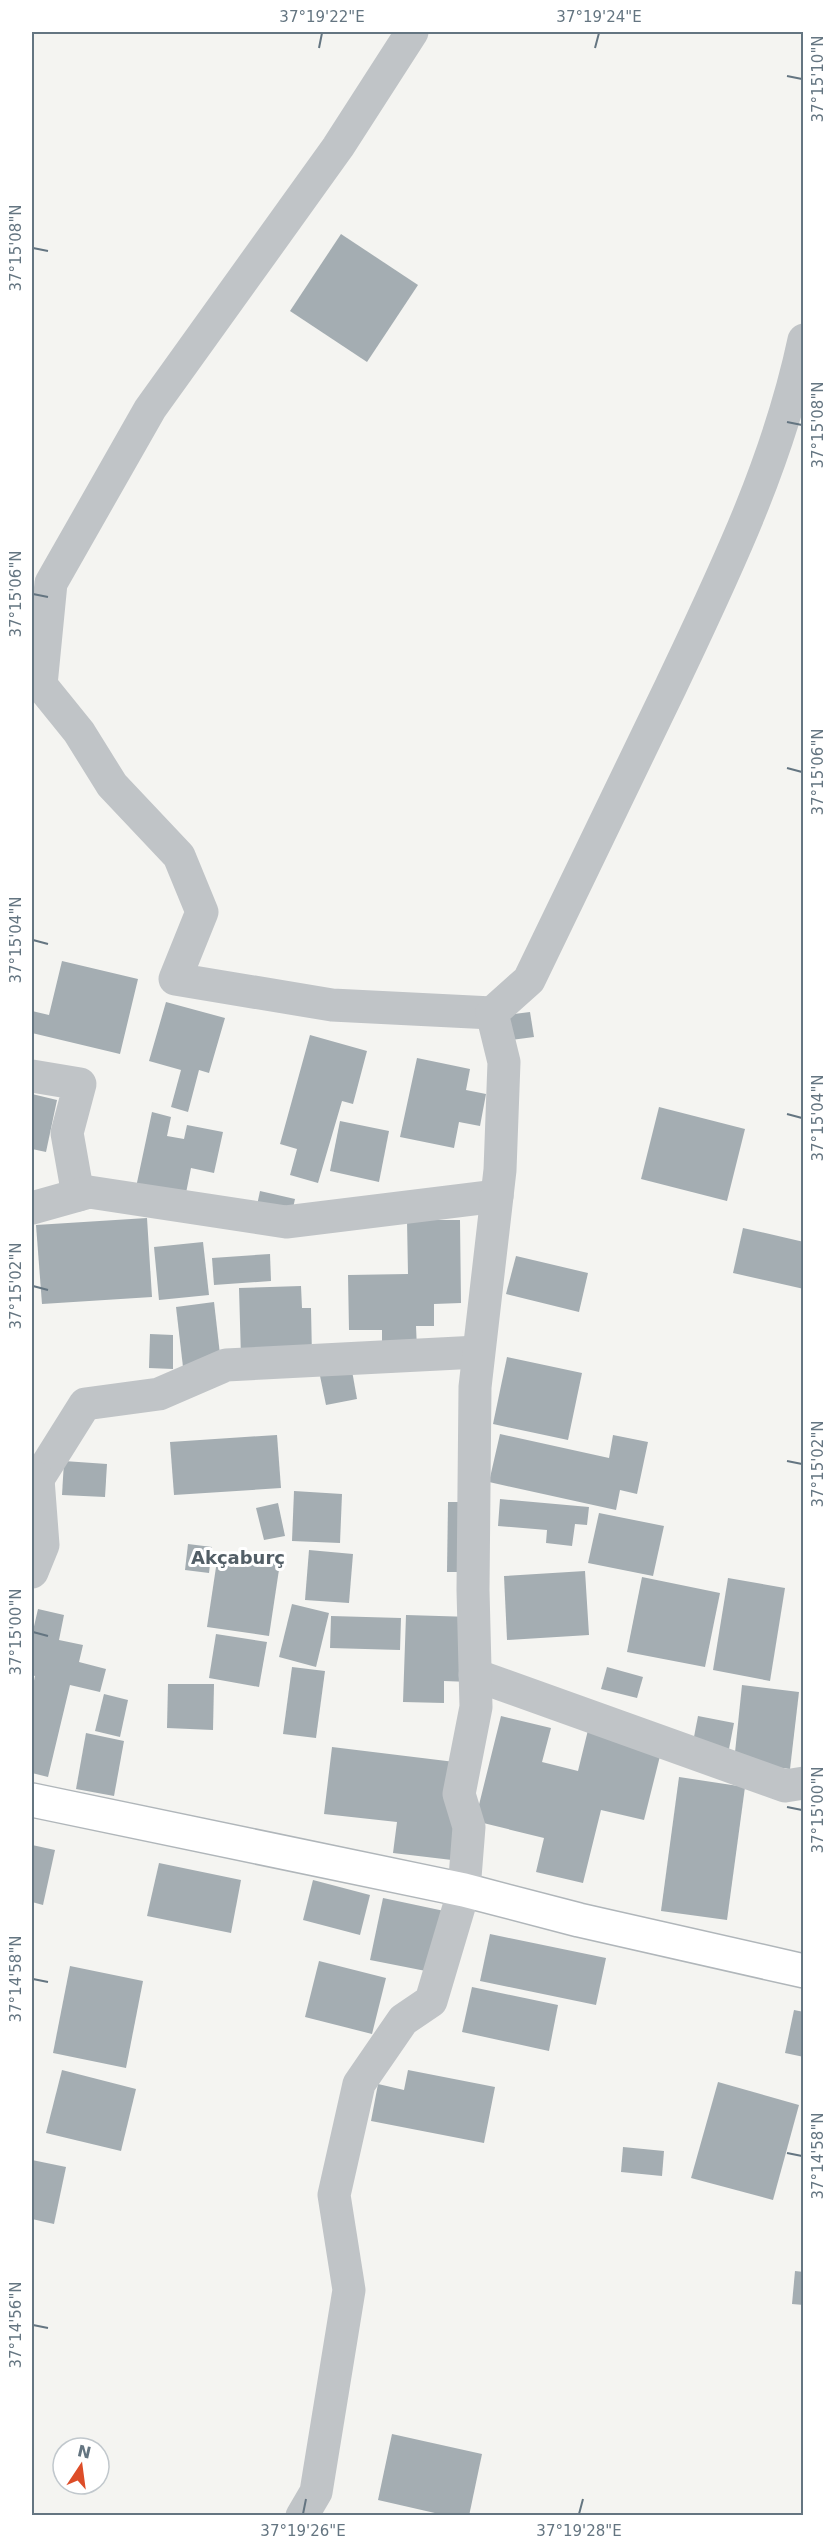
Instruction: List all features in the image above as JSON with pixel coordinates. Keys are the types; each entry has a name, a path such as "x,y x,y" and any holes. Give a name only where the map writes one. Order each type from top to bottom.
{"street":[{"path":"412,32 338,147 144,419 51,583 40,685 79,732 112,785 179,856 202,912 175,979 332,1005 492,1012 529,980 734,553 765,478 796,379 804,340"},
{"path":"302,2516 316,2492 349,2290 334,2195 358,2084 403,2020 430,2001 465,1890 469,1827 459,1794 476,1707 474,1411 478,1352 497,1196 504,1062 492,1012"},
{"path":"32,1076 80,1084 67,1133 78,1195"},
{"path":"32,1208 89,1192 286,1222 497,1196"},
{"path":"32,1572 43,1545 35,1479 85,1404 159,1394 226,1365 478,1352"},
{"path":"475,1675 785,1786 804,1783"},
{"path":"32,1800 465,1890 579,1920 804,1971"}],"building":[{"path":"341,234 418,285 367,362 290,311"},
{"path":"62,961 138,979 120,1054 32,1033 32,1011 49,1015"},
{"path":"166,1002 225,1018 209,1073 199,1070 188,1112 171,1107 181,1070 149,1061"},
{"path":"530,1012 534,1037 511,1040 507,1015"},
{"path":"310,1035 367,1051 353,1104 342,1101 318,1183 290,1175 297,1149 280,1144"},
{"path":"417,1058 470,1069 466,1090 486,1094 480,1126 459,1122 454,1148 400,1137"},
{"path":"32,1094 57,1100 46,1152 32,1149"},
{"path":"659,1107 745,1129 727,1201 641,1179"},
{"path":"152,1112 171,1117 167,1136 184,1139 187,1125 223,1132 214,1173 191,1168 184,1203 135,1192"},
{"path":"340,1121 389,1131 379,1182 330,1171"},
{"path":"260,1191 295,1199 291,1217 256,1210"},
{"path":"147,1218 152,1297 42,1304 36,1225"},
{"path":"407,1220 460,1220 461,1303 434,1304 434,1326 416,1326 417,1349 382,1349 382,1330 349,1330 348,1275 408,1274"},
{"path":"743,1228 804,1242 804,1289 733,1273"},
{"path":"203,1242 209,1295 159,1300 154,1247"},
{"path":"270,1254 271,1281 214,1285 212,1258"},
{"path":"516,1256 588,1273 579,1312 506,1294"},
{"path":"301,1286 302,1308 311,1308 312,1357 241,1358 239,1288"},
{"path":"214,1302 221,1363 183,1367 176,1307"},
{"path":"150,1334 173,1335 173,1369 149,1368"},
{"path":"507,1357 582,1373 568,1440 493,1424"},
{"path":"351,1365 357,1399 326,1405 319,1371"},
{"path":"500,1434 609,1458 613,1435 648,1442 637,1494 620,1490 616,1510 489,1482"},
{"path":"277,1435 281,1488 174,1495 170,1442"},
{"path":"64,1461 107,1464 105,1497 62,1495"},
{"path":"294,1491 342,1494 340,1543 292,1541"},
{"path":"500,1499 589,1507 587,1525 575,1524 572,1546 546,1543 547,1530 498,1526"},
{"path":"448,1502 468,1502 466,1572 447,1572"},
{"path":"278,1503 285,1536 264,1540 256,1508"},
{"path":"599,1513 664,1526 653,1576 588,1563"},
{"path":"188,1544 212,1547 209,1573 185,1570"},
{"path":"309,1550 353,1554 349,1603 305,1600"},
{"path":"218,1554 280,1563 269,1636 207,1627"},
{"path":"585,1571 589,1635 507,1640 504,1576"},
{"path":"642,1577 720,1593 705,1667 627,1652"},
{"path":"728,1578 785,1588 770,1681 713,1670"},
{"path":"292,1604 329,1613 316,1667 279,1657"},
{"path":"38,1609 64,1615 59,1640 83,1645 79,1662 106,1669 100,1692 70,1685 48,1777 32,1773 32,1690 35,1676 32,1675 32,1635"},
{"path":"406,1615 472,1617 470,1682 444,1681 444,1703 403,1702"},
{"path":"331,1616 401,1618 400,1650 330,1648"},
{"path":"216,1634 267,1642 259,1687 209,1678"},
{"path":"292,1667 325,1671 316,1738 283,1734"},
{"path":"607,1667 643,1677 637,1698 601,1689"},
{"path":"168,1684 214,1684 213,1730 167,1728"},
{"path":"742,1685 799,1692 790,1769 734,1762"},
{"path":"104,1694 128,1700 120,1737 95,1731"},
{"path":"501,1716 551,1728 542,1762 578,1771 588,1730 662,1748 644,1820 601,1810 583,1883 536,1872 544,1838 475,1821"},
{"path":"698,1716 734,1723 729,1749 693,1742"},
{"path":"86,1733 124,1741 114,1796 76,1789"},
{"path":"332,1747 463,1763 452,1860 393,1853 397,1822 324,1814"},
{"path":"679,1777 745,1787 727,1920 661,1911"},
{"path":"32,1845 55,1850 43,1905 32,1902"},
{"path":"159,1863 241,1880 231,1933 147,1916"},
{"path":"313,1880 370,1895 360,1935 303,1920"},
{"path":"383,1898 449,1912 436,1973 370,1960"},
{"path":"490,1934 606,1958 596,2005 480,1981"},
{"path":"319,1961 386,1978 372,2034 305,2017"},
{"path":"70,1966 143,1981 126,2068 53,2053"},
{"path":"472,1987 558,2005 549,2051 462,2032"},
{"path":"794,2010 804,2012 804,2057 785,2053"},
{"path":"62,2070 136,2089 121,2151 46,2133"},
{"path":"408,2070 495,2087 484,2143 371,2121 378,2084 404,2090"},
{"path":"718,2082 799,2105 773,2200 691,2178"},
{"path":"623,2147 664,2151 662,2176 621,2172"},
{"path":"32,2160 66,2167 54,2224 32,2219"},
{"path":"795,2271 804,2272 804,2305 792,2304"},
{"path":"392,2434 482,2454 469,2516 448,2516 378,2500"}],"district":[{"name":"Akçaburç","path":"238,1557"}]}
